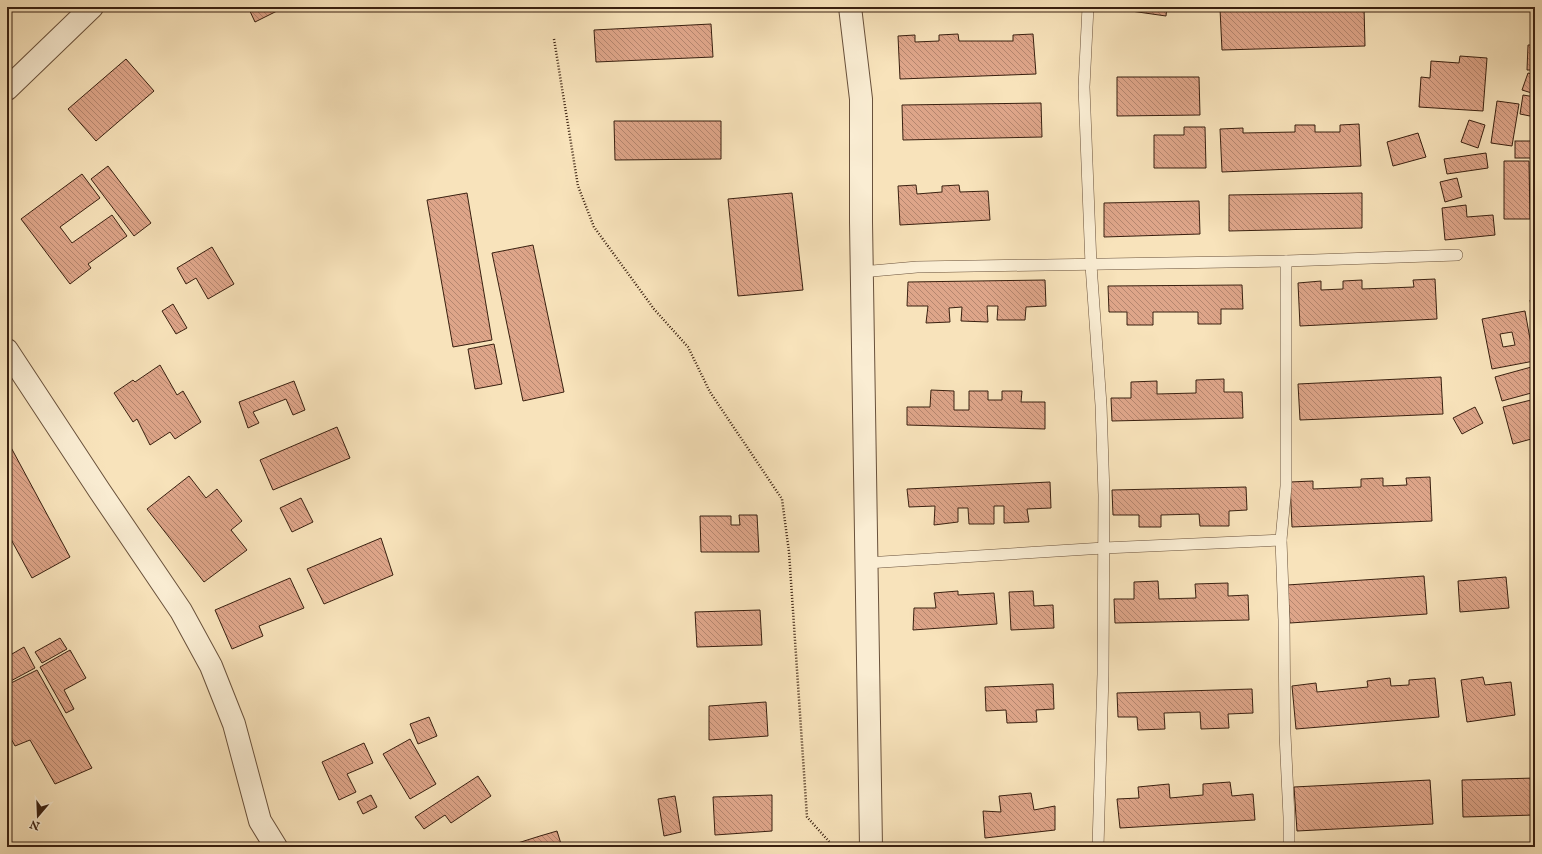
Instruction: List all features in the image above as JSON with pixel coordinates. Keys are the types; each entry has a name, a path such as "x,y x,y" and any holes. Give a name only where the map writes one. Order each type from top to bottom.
{"street":[{"path":"7,89 92,7"},
{"path":"850,7 861,99 862,272 871,847"},
{"path":"7,350 184,618 211,666 234,724 260,821 276,847"}],"lane":[{"path":"1088,7 1084,87 1091,265 1101,405 1104,548 1103,674 1098,847"},
{"path":"862,272 917,266 1091,265 1286,261 1457,255"},
{"path":"1286,261 1286,486 1282,540 1285,734 1289,847"},
{"path":"866,563 1104,548 1282,540"}],"path":[{"path":"554,39 578,186 594,227 654,309 688,347 710,392 782,499 790,560 807,817 834,847"}],"building":[{"path":"248,7 285,7 255,22"},
{"path":"1132,7 1167,7 1166,16 1131,11"},
{"path":"1364,7 1365,46 1222,50 1220,9"},
{"path":"711,24 713,57 596,62 594,30"},
{"path":"958,34 959,41 1013,41 1013,35 1033,34 1036,74 900,79 898,36 915,35 915,42 939,41 939,35"},
{"path":"1528,45 1535,45 1535,70 1527,70"},
{"path":"1460,56 1487,58 1483,111 1419,107 1421,77 1430,78 1431,61 1459,63"},
{"path":"126,59 154,91 96,141 68,109"},
{"path":"1528,73 1535,75 1535,94 1522,90"},
{"path":"1117,77 1199,77 1200,115 1117,116"},
{"path":"1523,95 1535,97 1535,117 1520,114"},
{"path":"1497,101 1519,104 1512,146 1491,143"},
{"path":"1041,103 1042,137 903,140 902,105"},
{"path":"1469,120 1485,125 1478,148 1461,142"},
{"path":"614,121 721,121 721,159 615,160"},
{"path":"1359,124 1361,166 1222,172 1220,129 1243,128 1243,133 1295,132 1295,125 1315,125 1315,132 1340,132 1340,125"},
{"path":"1184,127 1205,127 1206,168 1154,168 1154,135 1184,135"},
{"path":"1418,133 1426,157 1393,166 1387,142"},
{"path":"1515,141 1535,141 1535,158 1515,158"},
{"path":"1486,153 1488,168 1447,174 1444,159"},
{"path":"1504,161 1529,161 1530,219 1504,219"},
{"path":"108,166 151,223 134,236 91,179"},
{"path":"82,174 100,198 60,227 72,243 112,215 127,236 88,264 91,268 70,284 21,219"},
{"path":"1457,178 1462,197 1445,202 1440,182"},
{"path":"916,185 917,194 942,192 942,186 959,185 960,192 988,191 990,220 900,225 898,186"},
{"path":"467,193 492,340 453,347 427,200"},
{"path":"792,193 803,290 738,296 728,199"},
{"path":"1362,193 1362,228 1229,231 1229,195"},
{"path":"1199,201 1200,234 1104,237 1104,203"},
{"path":"1466,205 1467,217 1493,215 1495,235 1445,240 1442,208"},
{"path":"533,245 564,392 523,401 492,253"},
{"path":"212,247 234,284 208,299 196,278 186,284 177,268"},
{"path":"1435,279 1437,319 1300,326 1298,283 1321,281 1321,290 1343,289 1343,281 1362,280 1362,289 1414,287 1413,280"},
{"path":"1045,280 1046,306 1026,307 1025,320 997,320 998,306 987,306 988,322 961,321 962,307 949,308 950,322 926,323 928,306 907,306 908,282"},
{"path":"1242,285 1243,309 1221,309 1221,324 1198,324 1198,312 1153,312 1153,325 1127,325 1127,312 1109,312 1108,286"},
{"path":"1535,299 1535,330 1530,300"},
{"path":"173,304 187,328 176,334 162,311"},
{"path":"1525,311 1534,361 1492,369 1482,319","holes":["1512,332 1515,345 1503,347 1500,334"]},
{"path":"494,344 502,384 475,389 468,349"},
{"path":"160,365 177,395 183,391 201,422 175,439 170,432 150,445 137,419 133,422 114,393 133,380 135,382"},
{"path":"1535,366 1535,392 1502,401 1495,377"},
{"path":"1441,377 1443,414 1300,420 1298,384"},
{"path":"1224,379 1224,392 1242,392 1243,418 1112,421 1111,398 1131,398 1131,382 1157,381 1157,394 1196,393 1196,380"},
{"path":"294,381 305,410 293,415 286,399 253,412 259,423 248,428 239,402"},
{"path":"931,390 954,391 954,410 969,410 969,391 988,391 988,400 1002,400 1002,391 1022,391 1021,402 1045,402 1045,429 907,425 907,407 930,407"},
{"path":"1535,399 1535,438 1513,444 1503,407"},
{"path":"1475,407 1483,423 1462,434 1453,418"},
{"path":"337,427 350,458 273,490 260,460"},
{"path":"7,440 70,557 32,578 7,532"},
{"path":"189,476 206,498 217,489 242,521 231,530 247,550 204,582 147,509"},
{"path":"1430,477 1432,521 1292,527 1290,482 1313,481 1313,489 1361,487 1361,479 1383,478 1383,486 1407,485 1406,478"},
{"path":"1050,482 1051,508 1027,509 1029,522 1004,523 1004,506 994,506 994,524 969,524 968,508 958,508 958,522 934,525 935,506 909,507 907,489"},
{"path":"1246,487 1247,510 1229,511 1229,526 1200,526 1199,514 1161,515 1161,527 1139,527 1139,515 1113,515 1112,490"},
{"path":"301,498 313,522 292,532 280,508"},
{"path":"739,515 757,515 759,552 701,552 700,516 731,516 731,525 740,525"},
{"path":"381,538 393,575 324,604 307,569"},
{"path":"1535,546 1535,555 1534,555 1532,547"},
{"path":"1424,576 1427,614 1290,623 1287,585"},
{"path":"1506,577 1509,608 1460,612 1458,581"},
{"path":"290,578 304,608 259,626 263,636 232,649 215,610"},
{"path":"1158,581 1159,599 1196,598 1195,584 1228,583 1228,596 1248,595 1249,620 1115,623 1114,599 1134,599 1134,582"},
{"path":"958,591 958,595 994,593 997,624 913,630 914,608 936,608 934,593"},
{"path":"1033,591 1034,606 1053,605 1054,628 1011,630 1009,592"},
{"path":"760,610 762,645 697,647 695,612"},
{"path":"60,638 67,649 42,663 35,652"},
{"path":"7,641 12,654 24,647 35,668 7,683"},
{"path":"70,650 86,678 64,690 74,709 66,713 40,667"},
{"path":"37,670 92,768 55,784 30,740 15,746 7,731 7,685"},
{"path":"1483,677 1485,685 1511,682 1515,715 1467,722 1461,680"},
{"path":"1390,678 1391,686 1409,685 1409,680 1435,678 1439,717 1296,729 1292,686 1316,683 1317,692 1368,687 1367,681"},
{"path":"1053,684 1054,709 1036,710 1037,722 1007,723 1006,710 986,711 985,687"},
{"path":"1252,689 1253,713 1228,714 1229,728 1201,729 1200,712 1164,713 1165,729 1138,730 1137,717 1118,717 1117,693"},
{"path":"766,702 768,736 709,740 709,706"},
{"path":"429,717 437,736 418,744 410,724"},
{"path":"410,739 436,784 410,799 383,754"},
{"path":"364,743 373,763 347,774 356,792 339,800 322,762"},
{"path":"478,776 491,796 451,823 445,815 424,829 415,817"},
{"path":"1535,778 1535,815 1463,817 1462,780"},
{"path":"1430,780 1433,824 1297,831 1294,787"},
{"path":"1230,782 1232,796 1253,794 1255,820 1120,828 1117,799 1139,798 1138,787 1169,784 1170,798 1203,795 1203,784"},
{"path":"1031,793 1034,810 1055,806 1055,830 985,838 983,811 1001,812 999,796"},
{"path":"371,795 377,807 363,814 357,802"},
{"path":"772,795 772,831 715,835 713,797"},
{"path":"675,796 681,832 664,836 658,799"},
{"path":"557,831 562,847 505,847 540,836"}]}
